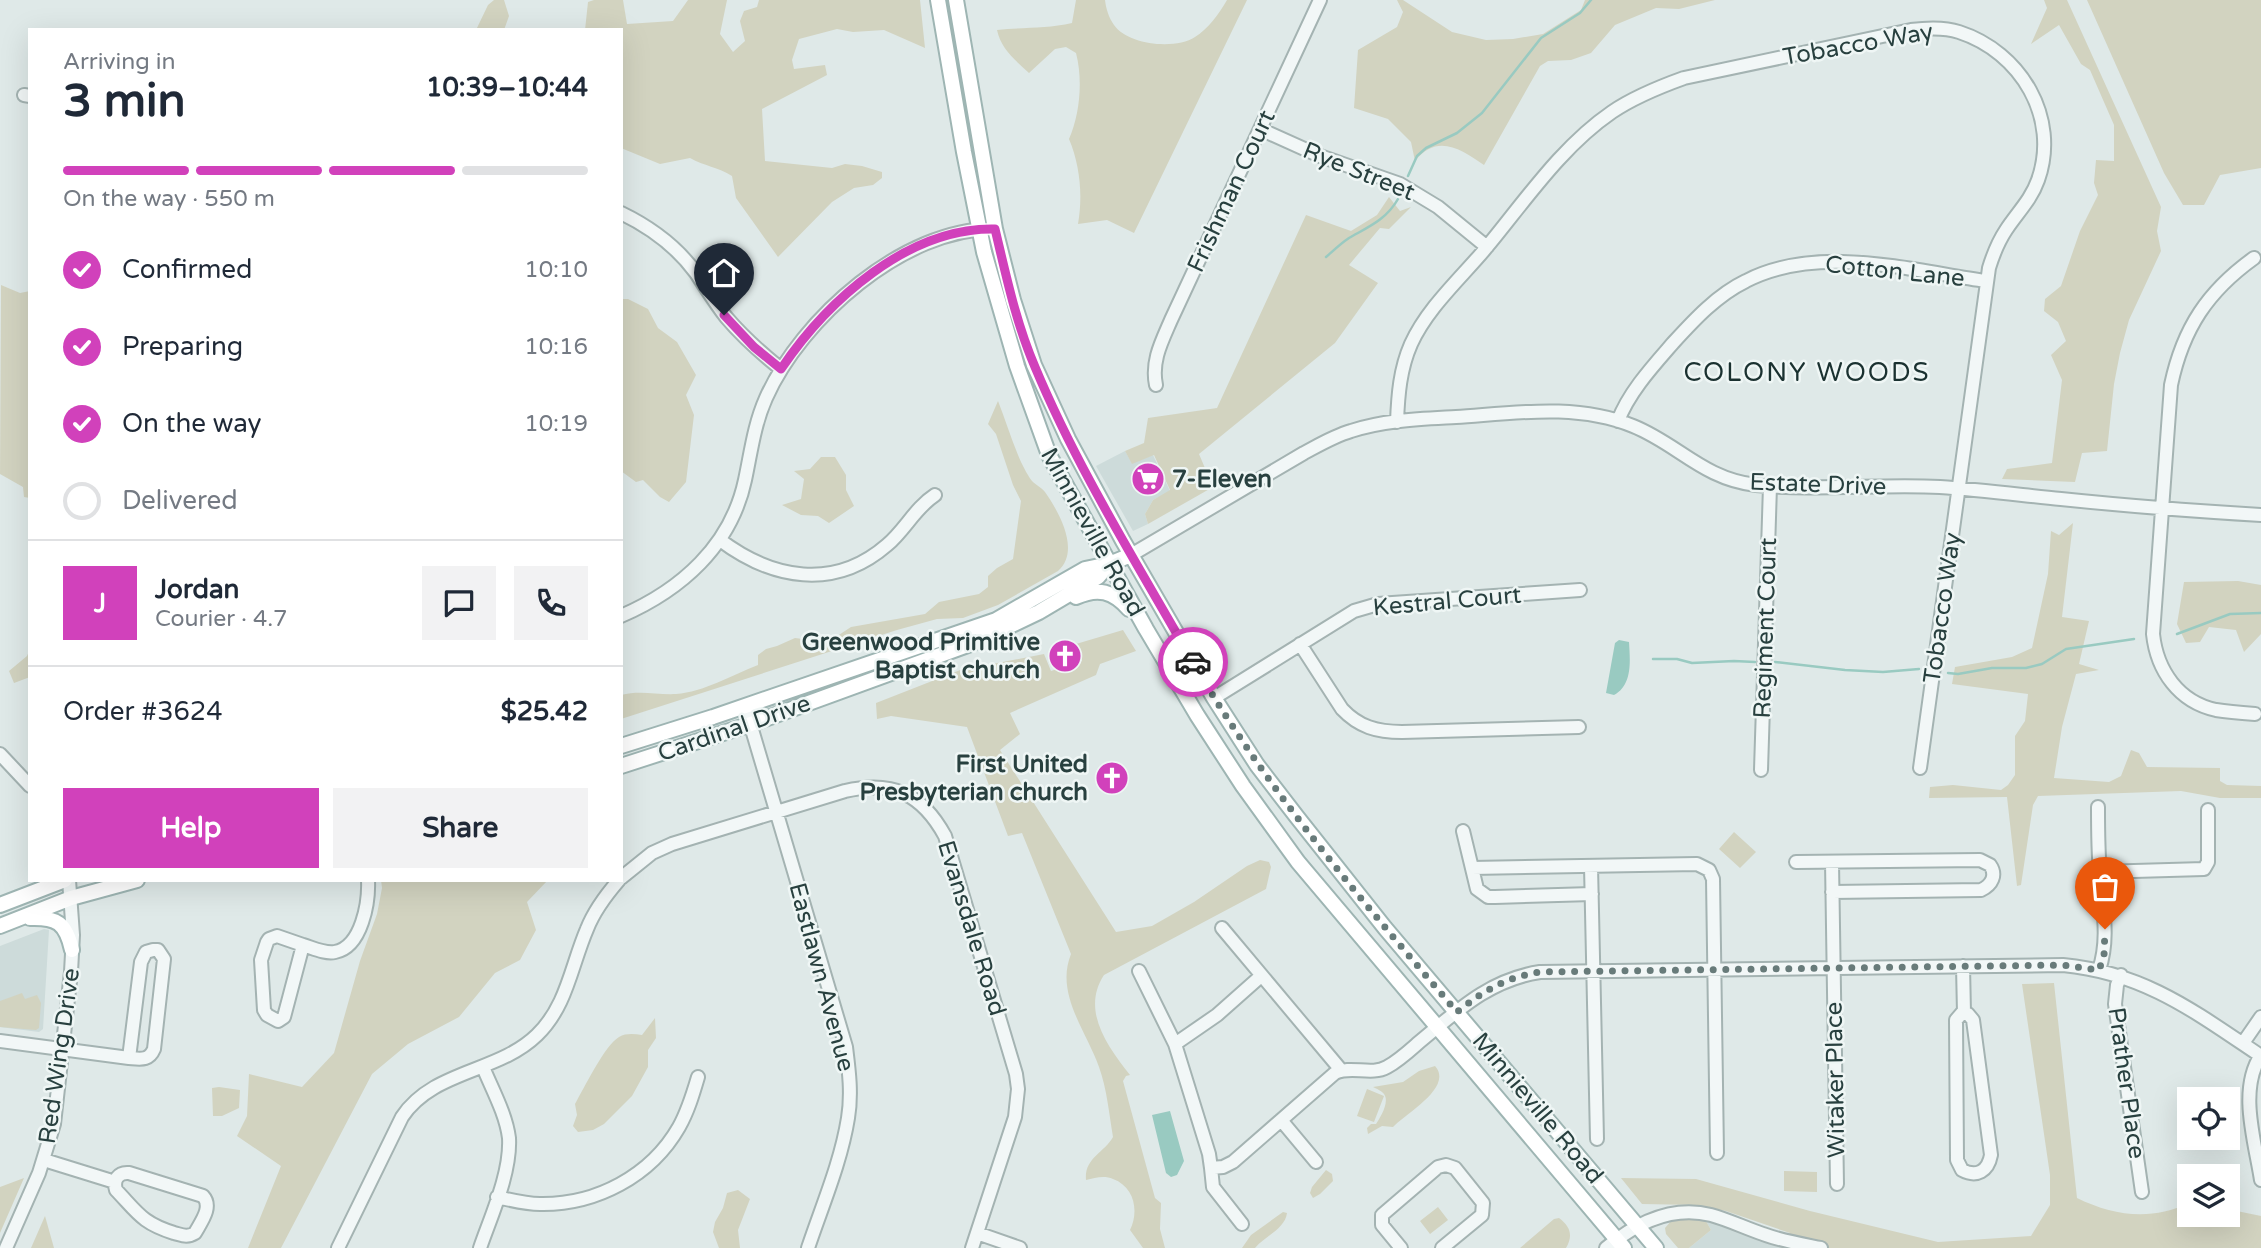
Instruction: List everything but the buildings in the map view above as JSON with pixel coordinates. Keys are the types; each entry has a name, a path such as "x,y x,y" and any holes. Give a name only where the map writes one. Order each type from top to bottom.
{"main road":[{"name":"Minnieville Road","path":"938,0 979,229 999,309 1049,455 1146,629 1223,756 1291,853 1616,1245"},
{"name":"Minnieville Road","path":"956,0 995,229 1013,300 1034,365 1068,439 1132,555 1214,698 1257,765 1385,928 1656,1248"},
{"name":"Cardinal Drive","path":"623,745 996,620 1085,569 1132,555"},
{"name":"Cardinal Drive","path":"623,765 751,724 976,642 1039,612 1098,577 1109,564"},
{"path":"1039,612 1084,594 1105,592 1118,598 1146,629"},
{"path":"0,905 62,882"},
{"path":"0,926 71,898 130,882"},
{"path":"21,918 45,917 56,920 66,931 72,950"}],"street":[{"name":"Frishman Court","path":"1156,385 1154,367 1161,344 1320,0"},
{"name":"Tobacco Way","path":"1397,422 1401,378 1412,343 1431,312 1545,175 1613,111 1652,90 1698,75 1912,30 1945,29 1981,42 2013,65 2032,92 2043,122 2044,154 2029,200 1999,241 1986,281 1920,768"},
{"name":"Rye Street","path":"1260,129 1320,156 1400,184 1438,207 1487,247"},
{"path":"623,213 643,224 674,248 689,264 724,315 743,336 781,369"},
{"path":"623,615 682,580 706,558 720,540 740,499 758,418 781,369 826,315 869,275 914,248 936,239 979,229 995,229"},
{"path":"2255,257 2237,270 2205,303 2195,317 2178,355 2171,384 2153,634 2158,661 2171,682 2192,700 2218,710 2255,714"},
{"name":"Cotton Lane","path":"1618,421 1623,407 1688,326 1727,293 1762,274 1805,263 1853,262 1986,281"},
{"name":"Estate Drive","path":"1132,555 1329,439 1361,428 1397,422 1545,411 1589,414 1618,421 1654,436 1702,468 1721,477 1753,484 1959,488 2261,516"},
{"name":"Regiment Court","path":"1761,770 1770,486"},
{"path":"720,540 738,554 773,570 788,574 825,573 844,569 873,556 900,533 918,510 935,495"},
{"name":"Kestral Court","path":"1214,698 1354,611 1378,604 1580,590"},
{"path":"1300,644 1342,709 1367,728 1402,732 1579,727"},
{"name":"Eastlawn Avenue","path":"746,706 846,1047 850,1072 850,1098 843,1140 808,1248"},
{"path":"0,754 28,784"},
{"name":"Evansdale Road","path":"623,877 652,853 671,844 852,789 883,788 914,797 937,821 945,836 1013,1062 1018,1089 1015,1117 972,1248"},
{"path":"2098,807 2099,872 2106,941 2099,970"},
{"path":"2099,872 2204,869 2208,862 2208,810"},
{"path":"1463,831 1477,889 1488,897 1592,894"},
{"path":"1796,862 1980,859 1990,864 1993,874 1991,883 1981,890 1832,892"},
{"name":"Witaker Place","path":"1832,862 1837,1184"},
{"path":"1472,868 1697,863 1705,866 1713,879 1717,1153"},
{"path":"1591,866 1597,1139"},
{"name":"Red Wing Drive","path":"6,1248 44,1160 54,1124 72,950 71,898 67,882"},
{"path":"303,944 284,1017 278,1021 272,1020 264,1010 261,967 269,939 276,936 332,952 343,949 356,936 365,907 368,882"},
{"name":"Evansdale Road","path":"338,1248 409,1106 429,1089 513,1053 549,1021 565,994 588,925 599,905 618,882"},
{"path":"1222,928 1341,1070"},
{"path":"0,1041 143,1060 152,1055 164,959 158,950 146,953 141,962 129,1058"},
{"path":"1211,1168 1223,1167 1233,1162 1331,1076 1341,1070 1383,1069 1495,985 1515,976 1540,972 2063,965 2121,975 2173,998 2261,1056 2251,1074 2249,1095 2261,1180"},
{"path":"1963,966 1964,1013"},
{"path":"1139,971 1175,1044 1209,1154 1213,1186 1242,1224"},
{"name":"Prather Place","path":"2121,975 2115,1004 2141,1192"},
{"path":"1175,1044 1217,1014 1261,976"},
{"path":"1964,1013 1973,1020 1991,1155 1986,1168 1975,1174 1962,1170 1957,1160 1956,1020 1964,1013"},
{"path":"2243,1044 2261,1017"},
{"path":"480,1248 507,1167 509,1138 506,1123 483,1067"},
{"path":"497,1197 538,1204 565,1202 599,1194 633,1177 659,1156 670,1141 688,1109 698,1077"},
{"path":"1281,1120 1316,1162"},
{"path":"44,1160 115,1182"},
{"path":"1401,1248 1383,1227 1382,1215 1437,1167 1446,1165 1455,1168 1482,1201 1484,1208 1482,1215 1442,1248"},
{"path":"129,1173 203,1196 207,1199 208,1206 195,1233 187,1236 147,1223 116,1190 115,1182 121,1174 129,1173"},
{"path":"1616,1245 1638,1226 1665,1215 1695,1212 1775,1238 1821,1248"},
{"path":"977,1233 1020,1248"}],"shaded area":[{"path":"494,0 504,0 509,16 505,28 477,28 488,5"},
{"path":"623,0 627,24 673,21 688,0 727,0 720,34 733,52 745,41 740,21 744,11 757,7 759,0 920,0 925,48 884,30 853,32 837,29 799,39 792,60 794,69 825,65 827,75 762,109 765,161 832,168 845,164 862,166 882,172 882,178 873,185 854,188 832,202 778,257 736,198 732,176 690,158 660,164 623,149 623,28 585,28 588,2"},
{"path":"1076,0 1105,0 1114,25 1121,32 1141,41 1164,44 1186,41 1200,34 1227,0 1247,0 1134,233 1107,220 1078,224 1080,181 1069,139 1076,119 1079,97 1076,53 1066,47 1055,49 1029,73 1005,49 997,30 1072,23"},
{"path":"1397,0 1403,0 1452,32 1486,40 1543,34 1581,10 1585,0 1715,0 1679,9 1656,8 1615,25 1591,53 1571,60 1548,61 1540,66 1484,165 1449,146 1432,148 1423,152 1415,161 1411,142 1388,119 1354,108 1358,50 1397,27 1403,12"},
{"path":"2044,0 2067,0 2161,207 2157,231 2161,251 2129,320 2120,353 2107,451 2082,453 2075,482 2002,479 2007,469 2052,463 2062,380 2051,355 2066,341 2058,322 2044,311 2045,299 2061,286 2080,231 2098,195 2094,183 2096,160 2114,161 2114,125 2090,70 2081,64 2059,25 2031,44 2047,8"},
{"path":"2087,0 2261,0 2261,168 2220,175 2204,205 2183,205 2164,173"},
{"path":"1389,197 1400,211 1411,207 1389,229 1380,228 1349,265 1378,283 1335,343 1199,454 1213,487 1148,524 1145,514 1153,500 1170,490 1154,455 1132,464 1125,451 1144,443 1148,418 1217,408 1306,215 1351,231 1377,215"},
{"path":"1,285 20,293 28,291 28,498 24,497 23,487 0,474"},
{"path":"623,299 648,309 658,328 677,342 696,375 686,395 694,415 686,482 669,502 643,480 636,482 623,472"},
{"path":"998,401 1023,467 1032,481 1051,500 1065,532 1068,553 1065,563 1058,571 998,605 963,618 937,619 897,630 623,718 623,695 676,694 697,690 758,665 758,655 766,649 795,638 810,640 822,646 851,627 925,614 939,602 979,594 988,587 988,576 1013,559 1021,501 996,434 988,424"},
{"path":"1125,451 1132,463 1153,455 1170,491 1153,500 1145,514 1148,524 1133,531 1096,466"},
{"path":"821,457 835,457 846,475 846,490 854,506 829,523 818,516 801,515 782,505 801,499 804,479 794,471 810,469"},
{"path":"2073,523 2062,617 2089,621 2079,664 2099,670 2076,674 2062,727 2054,778 2109,782 2121,776 2131,750 2139,753 2147,767 2220,768 2220,781 2227,785 2261,786 2261,798 2220,798 2181,791 2038,796 2033,805 2021,885 2017,886 2007,797 1929,798 1930,787 1953,785 2001,790 2015,775 2015,736 2025,721 2028,694 1952,684 1955,667 2012,657 2032,648 2048,574 2051,531 2059,535"},
{"path":"2238,581 2261,585 2261,634 2244,652 2236,630 2209,627 2200,642 2186,643 2177,624 2184,582"},
{"path":"1123,630 1136,651 1100,664 1096,675 1010,713 1020,734 1000,750 1116,932 1152,926 1260,860 1269,862 1271,867 1266,889 1104,975 1098,988 1095,1001 1100,1027 1113,1052 1130,1075 1123,1081 1155,1198 1161,1203 1160,1229 1165,1248 1143,1248 1130,1230 1134,1208 1126,1188 1106,1177 1086,1180 1091,1161 1113,1137 1102,1075 1069,998 1067,969 1071,954 1022,833 1008,836 967,727 891,716 877,719 876,703 973,665 982,666 1044,654 1051,671 1082,661 1076,644"},
{"path":"1619,640 1629,642 1630,664 1624,685 1614,695 1606,693 1615,643"},
{"path":"28,654 28,678 14,683 9,671"},
{"path":"1734,832 1756,852 1740,868 1719,849"},
{"path":"381,882 546,882 527,902 536,930 520,960 495,973 459,1017 408,1044 372,1074 281,1248 248,1248 281,1166 237,1136 247,1116 249,1074 302,1087 334,1053 360,961 377,914"},
{"path":"44,929 49,930 43,1029 39,1032 0,1027 0,946"},
{"path":"2054,983 2077,1198 2105,1209 2133,1214 2177,1208 2177,1227 2240,1227 2240,1212 2261,1216 2261,1248 1781,1248 1790,1233 1726,1211 1695,1205 1642,1204 1621,1178 1696,1179 1810,1211 1938,1242 2031,1236 2050,1205 2050,1175 2022,984"},
{"path":"22,993 25,999 37,995 41,1003 39,1028 0,1027 0,1001"},
{"path":"655,1018 656,1038 648,1050 648,1067 632,1096 604,1124 593,1130 578,1132 573,1126 577,1115 575,1104 601,1057 619,1037 627,1034 642,1035"},
{"path":"1435,1066 1439,1074 1438,1083 1426,1100 1393,1127 1382,1126 1368,1134 1367,1128 1376,1124 1386,1101 1383,1093 1373,1087 1403,1082 1419,1071"},
{"path":"212,1088 240,1090 239,1108 222,1116 213,1116"},
{"path":"1367,1089 1384,1096 1374,1122 1357,1116"},
{"path":"1170,1111 1184,1161 1177,1175 1171,1177 1166,1173 1152,1115"},
{"path":"1326,1170 1332,1174 1333,1181 1313,1198 1310,1193 1312,1187"},
{"path":"1784,1171 1817,1172 1817,1192 1784,1191"},
{"path":"24,1178 0,1233 0,1187"},
{"path":"738,1190 750,1199 738,1230 740,1248 719,1248 713,1232 715,1222 727,1193"},
{"path":"1438,1207 1448,1220 1430,1234 1420,1221"},
{"path":"1283,1212 1287,1213 1279,1228 1255,1248 1242,1248 1251,1235"},
{"path":"45,1216 54,1248 31,1248"},
{"path":"1559,1218 1570,1232 1566,1248 1520,1248 1554,1219"},
{"path":"1671,1221 1706,1221 1711,1230 1689,1248 1678,1248 1666,1234 1665,1228"},
{"path":"1706,1221 1782,1246 1689,1248 1711,1230"}],"waterway":[{"path":"1408,176 1417,156 1426,148 1457,133 1482,113 1541,38 1580,13 1591,0"},
{"path":"1326,257 1346,240 1382,218 1398,199"},
{"path":"2177,634 2230,614 2261,613"},
{"path":"1948,673 1958,674 1992,668 2026,668 2042,664 2066,649 2134,639"},
{"path":"1653,659 1677,659 1692,663 1755,662"},
{"path":"1775,662 1883,672 1919,669"}],"way so far":[{"path":"1193,662 1257,765 1385,928 1457,1012 1495,985 1515,976 1540,972 2063,965 2099,970 2104,956 2105,929"}],"place":[{"name":"7-Eleven","path":"1148,479"},
{"name":"Greenwood Primitive Baptist church","path":"1065,656"},
{"name":"First United Presbyterian church","path":"1112,778"}],"district":[{"name":"COLONY WOODS","path":"1807,372"}],"route":[{"path":"724,315 754,347 781,369 826,315 869,275 914,248 936,239 979,229 995,229 1013,300 1034,365 1068,439 1193,662"}]}
